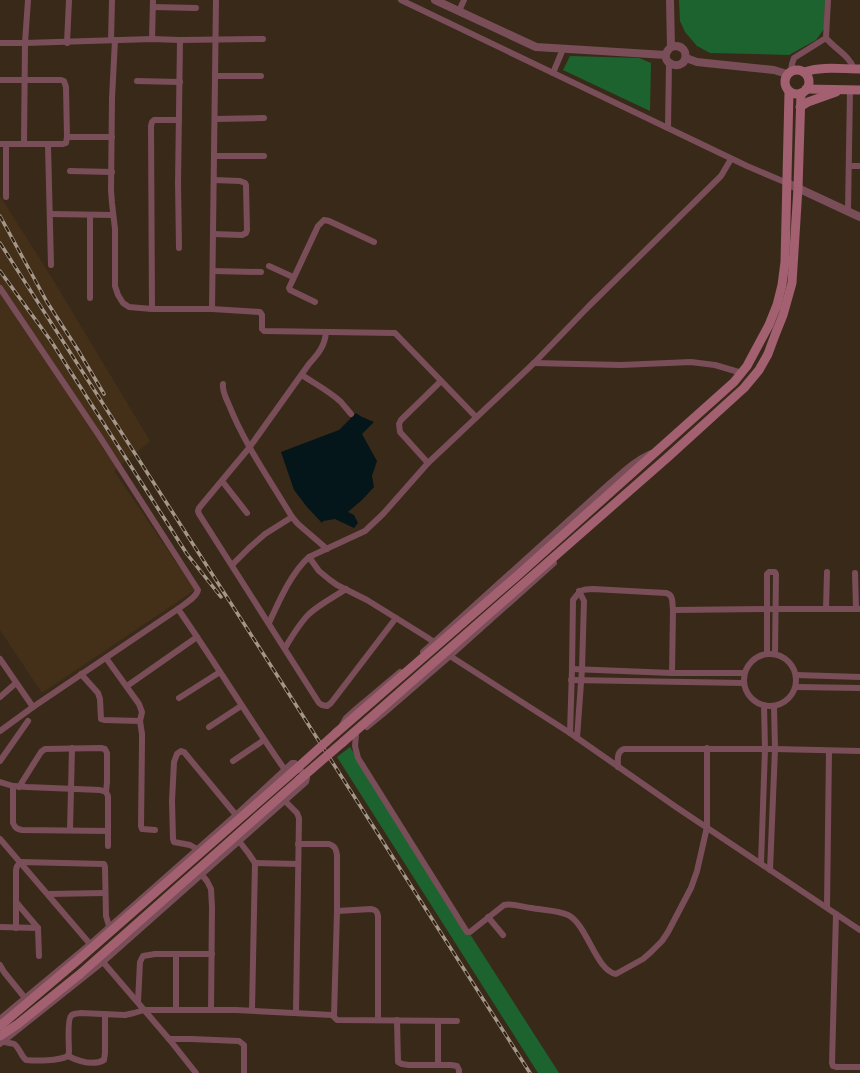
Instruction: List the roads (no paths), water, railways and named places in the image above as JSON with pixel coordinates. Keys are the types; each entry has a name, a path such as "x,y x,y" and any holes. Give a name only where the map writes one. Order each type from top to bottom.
{"main road":[{"path":"804,72 820,68 857,69"},
{"path":"0,1026 78,960 517,576 734,382 742,373 769,325 777,305 782,284 785,262 789,92 786,89 784,82 789,73 798,70 804,72 807,75 809,82 804,91 800,107 798,188 792,283 783,315 768,354 744,388 668,457 349,738 299,780 80,974 18,1024 1,1041"},
{"path":"789,92 797,94 804,91 852,90"},
{"path":"800,107 808,102 852,90"}],"street":[{"path":"24,144 28,0"},
{"path":"67,43 69,0"},
{"path":"112,0 112,203 115,229 115,286 122,303 129,307 152,309 212,309 260,312 262,315 262,329 264,331 395,333 476,417"},
{"path":"212,309 216,0"},
{"path":"401,0 731,159 860,217"},
{"path":"435,0 536,47 666,55"},
{"path":"459,11 464,0"},
{"path":"668,128 669,63 666,55 671,47 670,0"},
{"path":"828,0 826,38 857,69"},
{"path":"152,39 153,3 196,8"},
{"path":"686,58 701,63 774,70 789,73 794,58 826,38"},
{"path":"0,43 67,43 152,39 263,39"},
{"path":"179,248 178,183 180,40"},
{"path":"669,63 672,65 679,65 684,62 686,58 683,49 677,46 671,47"},
{"path":"553,73 563,49"},
{"path":"215,76 261,76"},
{"path":"0,80 61,80 65,83 67,141 65,144 48,145 3,144 6,197"},
{"path":"137,81 180,82"},
{"path":"848,211 852,90"},
{"path":"215,119 264,118"},
{"path":"152,309 151,126 154,120 179,120"},
{"path":"67,137 112,137"},
{"path":"48,145 51,265"},
{"path":"215,156 264,156"},
{"path":"269,624 279,602 303,563 309,557 365,531 383,514 428,463 534,363 589,306 721,176 731,159"},
{"path":"849,166 860,166"},
{"path":"70,172 112,172"},
{"path":"213,234 242,234 246,233 247,230 245,182 214,180"},
{"path":"50,214 113,215"},
{"path":"90,215 90,298"},
{"path":"315,302 290,290 289,286 318,226 324,220 328,221 374,242"},
{"path":"269,266 293,277"},
{"path":"213,271 261,272"},
{"path":"0,288 100,436 198,588 198,593 196,596 0,731"},
{"path":"326,332 322,348 249,448 198,511 319,703 322,705 327,706 331,703 396,618"},
{"path":"534,363 621,365 691,362 714,365 742,373"},
{"path":"302,375 326,390 351,414"},
{"path":"428,463 400,432 399,424 401,420 441,381"},
{"path":"223,384 223,392 249,448 292,517 327,549"},
{"path":"338,732 346,718 434,642 632,464 644,456 658,450"},
{"path":"668,457 635,491 450,656 383,714 349,738 355,746 358,758 467,932 470,932 504,905 508,904 557,912 569,916 579,926 602,963 609,972 616,974 643,959 662,942 691,888 697,871 707,827 707,748"},
{"path":"222,481 247,513"},
{"path":"232,565 261,538 292,517"},
{"path":"309,557 323,575 337,585 368,600 434,642"},
{"path":"767,653 768,574 769,572 774,572 776,574 775,654"},
{"path":"826,609 828,572"},
{"path":"673,610 858,609 856,573"},
{"path":"285,648 302,622 310,613 346,589"},
{"path":"570,733 573,600 580,591 585,589 593,589 666,593 672,596 672,673"},
{"path":"577,738 582,669 584,601 580,591"},
{"path":"178,609 241,706 285,770"},
{"path":"127,686 197,637"},
{"path":"767,653 775,654 788,659 792,664 796,675 796,687 793,694 788,700 774,706 764,705 750,697 744,683 744,674 748,666 760,655 767,653"},
{"path":"450,656 570,733 860,930"},
{"path":"106,658 127,686 139,704 142,712 140,721 142,734 141,826 142,829 155,830"},
{"path":"0,659 33,707"},
{"path":"572,669 744,674"},
{"path":"179,698 220,672"},
{"path":"81,674 98,693 100,699 101,719 140,721"},
{"path":"796,675 860,677"},
{"path":"571,680 744,683"},
{"path":"0,697 16,683"},
{"path":"796,687 860,688"},
{"path":"761,863 765,749 764,705"},
{"path":"209,727 241,706"},
{"path":"770,870 775,749 774,706"},
{"path":"0,760 28,721"},
{"path":"233,761 264,740"},
{"path":"70,830 72,748"},
{"path":"618,767 618,753 620,750 624,749 707,748 860,751"},
{"path":"108,831 22,830 14,827 16,786 41,752 45,749 105,749 107,753 106,792 108,796 108,831 108,846"},
{"path":"196,849 190,845 174,842 172,840 174,762 180,751 184,752 236,815"},
{"path":"827,907 829,751"},
{"path":"0,1019 90,944 236,815 292,763 295,763 308,780 103,962 1,1041"},
{"path":"0,782 16,786 100,790 106,792"},
{"path":"284,801 297,812 299,818 296,1012"},
{"path":"0,839 90,944"},
{"path":"239,841 255,863 252,1010"},
{"path":"298,844 329,844 336,849 337,911 334,1016"},
{"path":"16,928 16,870 17,866 21,862 103,863 105,867 106,916 109,926"},
{"path":"255,863 298,864"},
{"path":"202,875 211,889 211,1010"},
{"path":"48,894 105,893"},
{"path":"16,902 38,928 39,956"},
{"path":"337,911 374,909 377,912 378,1020"},
{"path":"836,914 832,1063 833,1066 836,1067 860,1067"},
{"path":"488,917 503,935"},
{"path":"0,928 38,928"},
{"path":"138,1002 140,962 143,956 155,954 212,954"},
{"path":"176,954 176,1010"},
{"path":"103,962 196,1073"},
{"path":"0,965 25,998"},
{"path":"68,1056 69,1021 71,1016 76,1014 125,1015 144,1010 252,1010 332,1015 337,1020 457,1021"},
{"path":"1,1041 13,1044 17,1047 26,1060 54,1060 68,1056 83,1062 98,1063 104,1060 105,1014"},
{"path":"397,1020 398,1062 409,1065 457,1066 459,1073"},
{"path":"438,1021 438,1065"},
{"path":"169,1039 239,1040 244,1045 244,1073"}],"railway":[{"path":"0,216 47,302 104,394"},
{"path":"0,243 530,1073"},
{"path":"0,271 51,341 187,554 221,597"}]}
